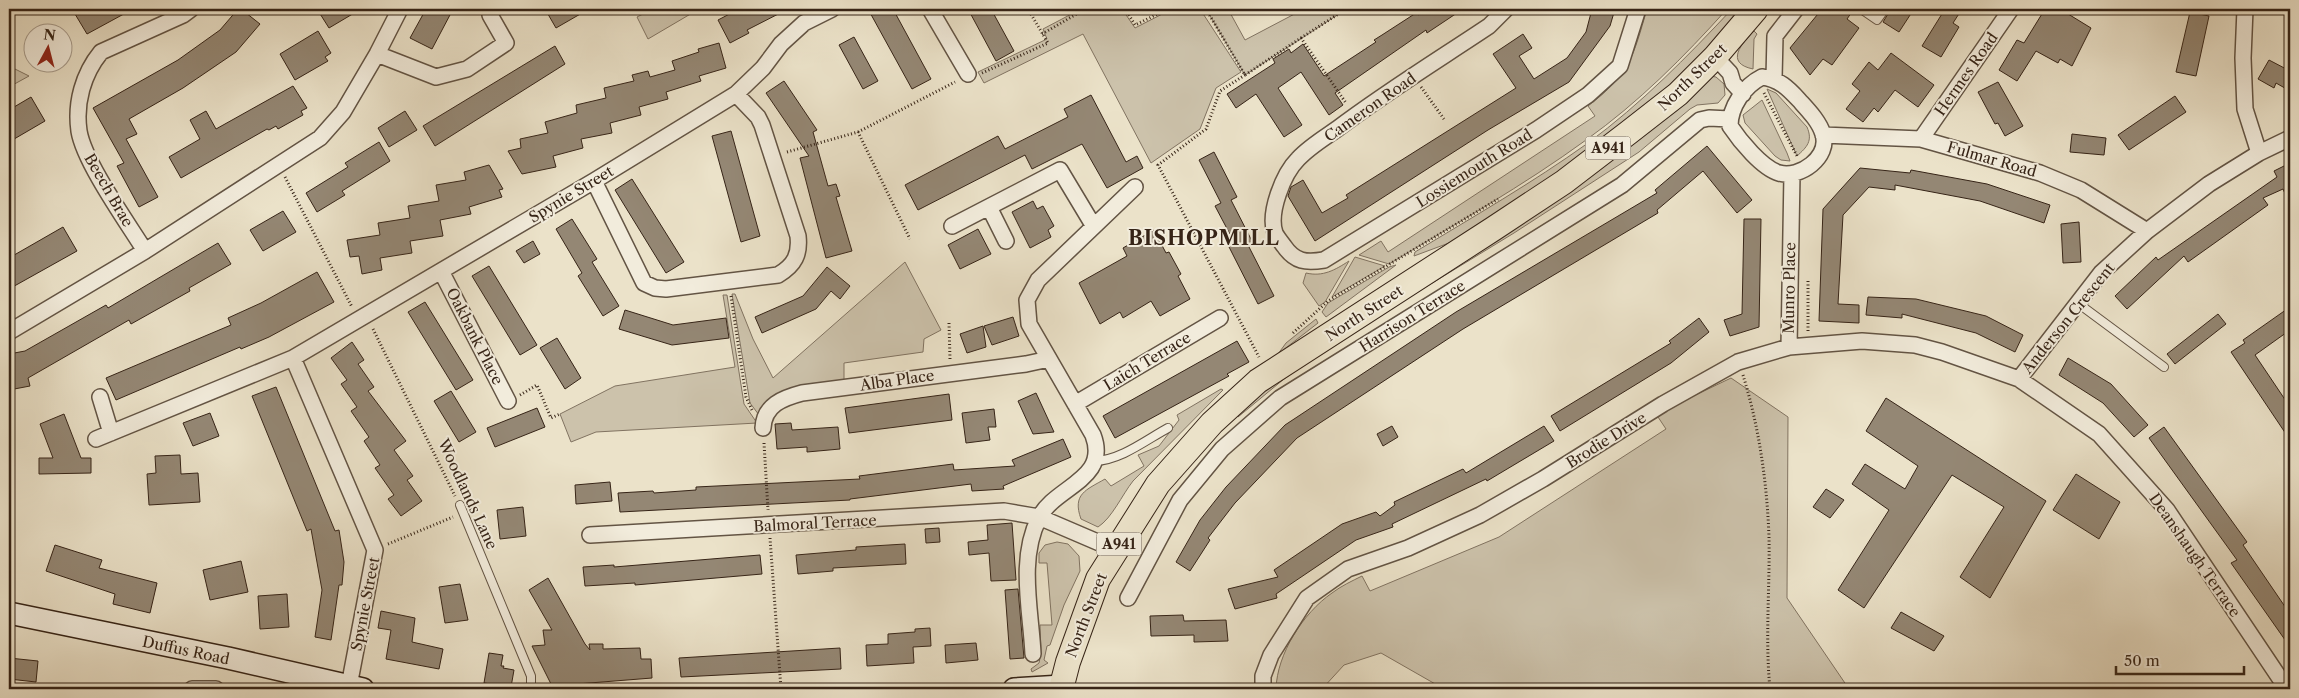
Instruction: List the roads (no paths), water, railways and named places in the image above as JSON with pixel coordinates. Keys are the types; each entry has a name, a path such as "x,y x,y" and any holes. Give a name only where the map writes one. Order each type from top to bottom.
{"main road":[{"name":"North Street","path":"1061,688 1085,611 1098,580 1158,484 1212,423 1258,380 1437,266 1564,182 1678,94 1723,65 1756,9"},
{"name":"Duffus Road","path":"9,613 228,658 356,688"},
{"path":"1014,689 1061,688"}],"street":[{"name":"Beech Brae","path":"145,251 90,162 79,132 78,105 92,63 101,52 183,15 190,9"},
{"path":"9,332 145,251 320,138 343,112 377,54 400,9"},
{"name":"Spynie Street","path":"96,439 293,358 594,181 736,94 763,68 781,44 804,23 832,9"},
{"path":"930,9 968,74"},
{"name":"Cameron Road","path":"1275,233 1276,201 1281,183 1297,159 1355,115 1489,26 1506,9"},
{"name":"Lossiemouth Road","path":"1275,233 1286,249 1296,258 1308,263 1324,260 1536,130 1588,95 1620,66 1638,9"},
{"path":"1723,65 1733,83 1757,84 1789,89 1816,120 1823,135 1822,152 1815,161 1793,173 1766,166 1736,135 1730,126 1730,118 1735,104 1757,84 1775,36 1796,9"},
{"name":"Hermes Road","path":"1921,139 2011,9"},
{"path":"2245,9 2242,58 2245,109 2258,152"},
{"path":"377,54 436,77 467,69 506,43 490,15"},
{"path":"594,181 644,283 655,288 666,289 778,274 790,268 796,258 799,246 798,236 758,117 736,94"},
{"name":"Harrison Terrace","path":"1128,598 1180,500 1222,449 1280,398 1622,185 1700,120 1730,118"},
{"name":"Fulmar Road","path":"1823,135 1921,139 2040,173 2081,190 2147,230"},
{"name":"Anderson Crescent","path":"2019,379 2101,273 2147,230 2209,184 2258,152 2290,138"},
{"path":"952,226 1060,170 1093,225"},
{"name":"Munro Place","path":"1789,347 1790,229 1793,207 1793,173"},
{"path":"1034,654 1027,564 1029,549 1039,517 1064,492 1080,481 1095,460 1096,444 1029,324 1027,300 1038,280 1093,225 1135,187"},
{"path":"989,207 1006,241"},
{"name":"Oakbank Place","path":"441,271 508,401"},
{"name":"Laich Terrace","path":"1074,404 1220,318"},
{"name":"Brodie Drive","path":"1263,689 1263,676 1271,655 1307,598 1348,569 1408,548 1480,515 1543,479 1663,404 1738,362 1789,347 1862,341 1915,345 1968,359 2019,379"},
{"name":"Spynie Street","path":"293,358 375,550 356,688"},
{"name":"Alba Place","path":"763,424 769,410 781,399 802,393 1026,364 1049,359"},
{"name":"Deanshaugh Terrace","path":"2019,379 2100,434 2167,510 2287,689"},
{"path":"100,397 111,433"},
{"name":"Balmoral Terrace","path":"590,535 1004,511 1039,517 1116,550"},
{"path":"192,689 216,689"}],"lane":[{"path":"1861,9 1877,20 1885,9"},
{"path":"2078,304 2164,367"},
{"path":"1095,460 1106,460 1118,456 1168,428"},
{"name":"Woodlands Lane","path":"461,509 531,676 531,689"}],"district":[{"name":"BISHOPMILL","path":"1204,238"}]}
